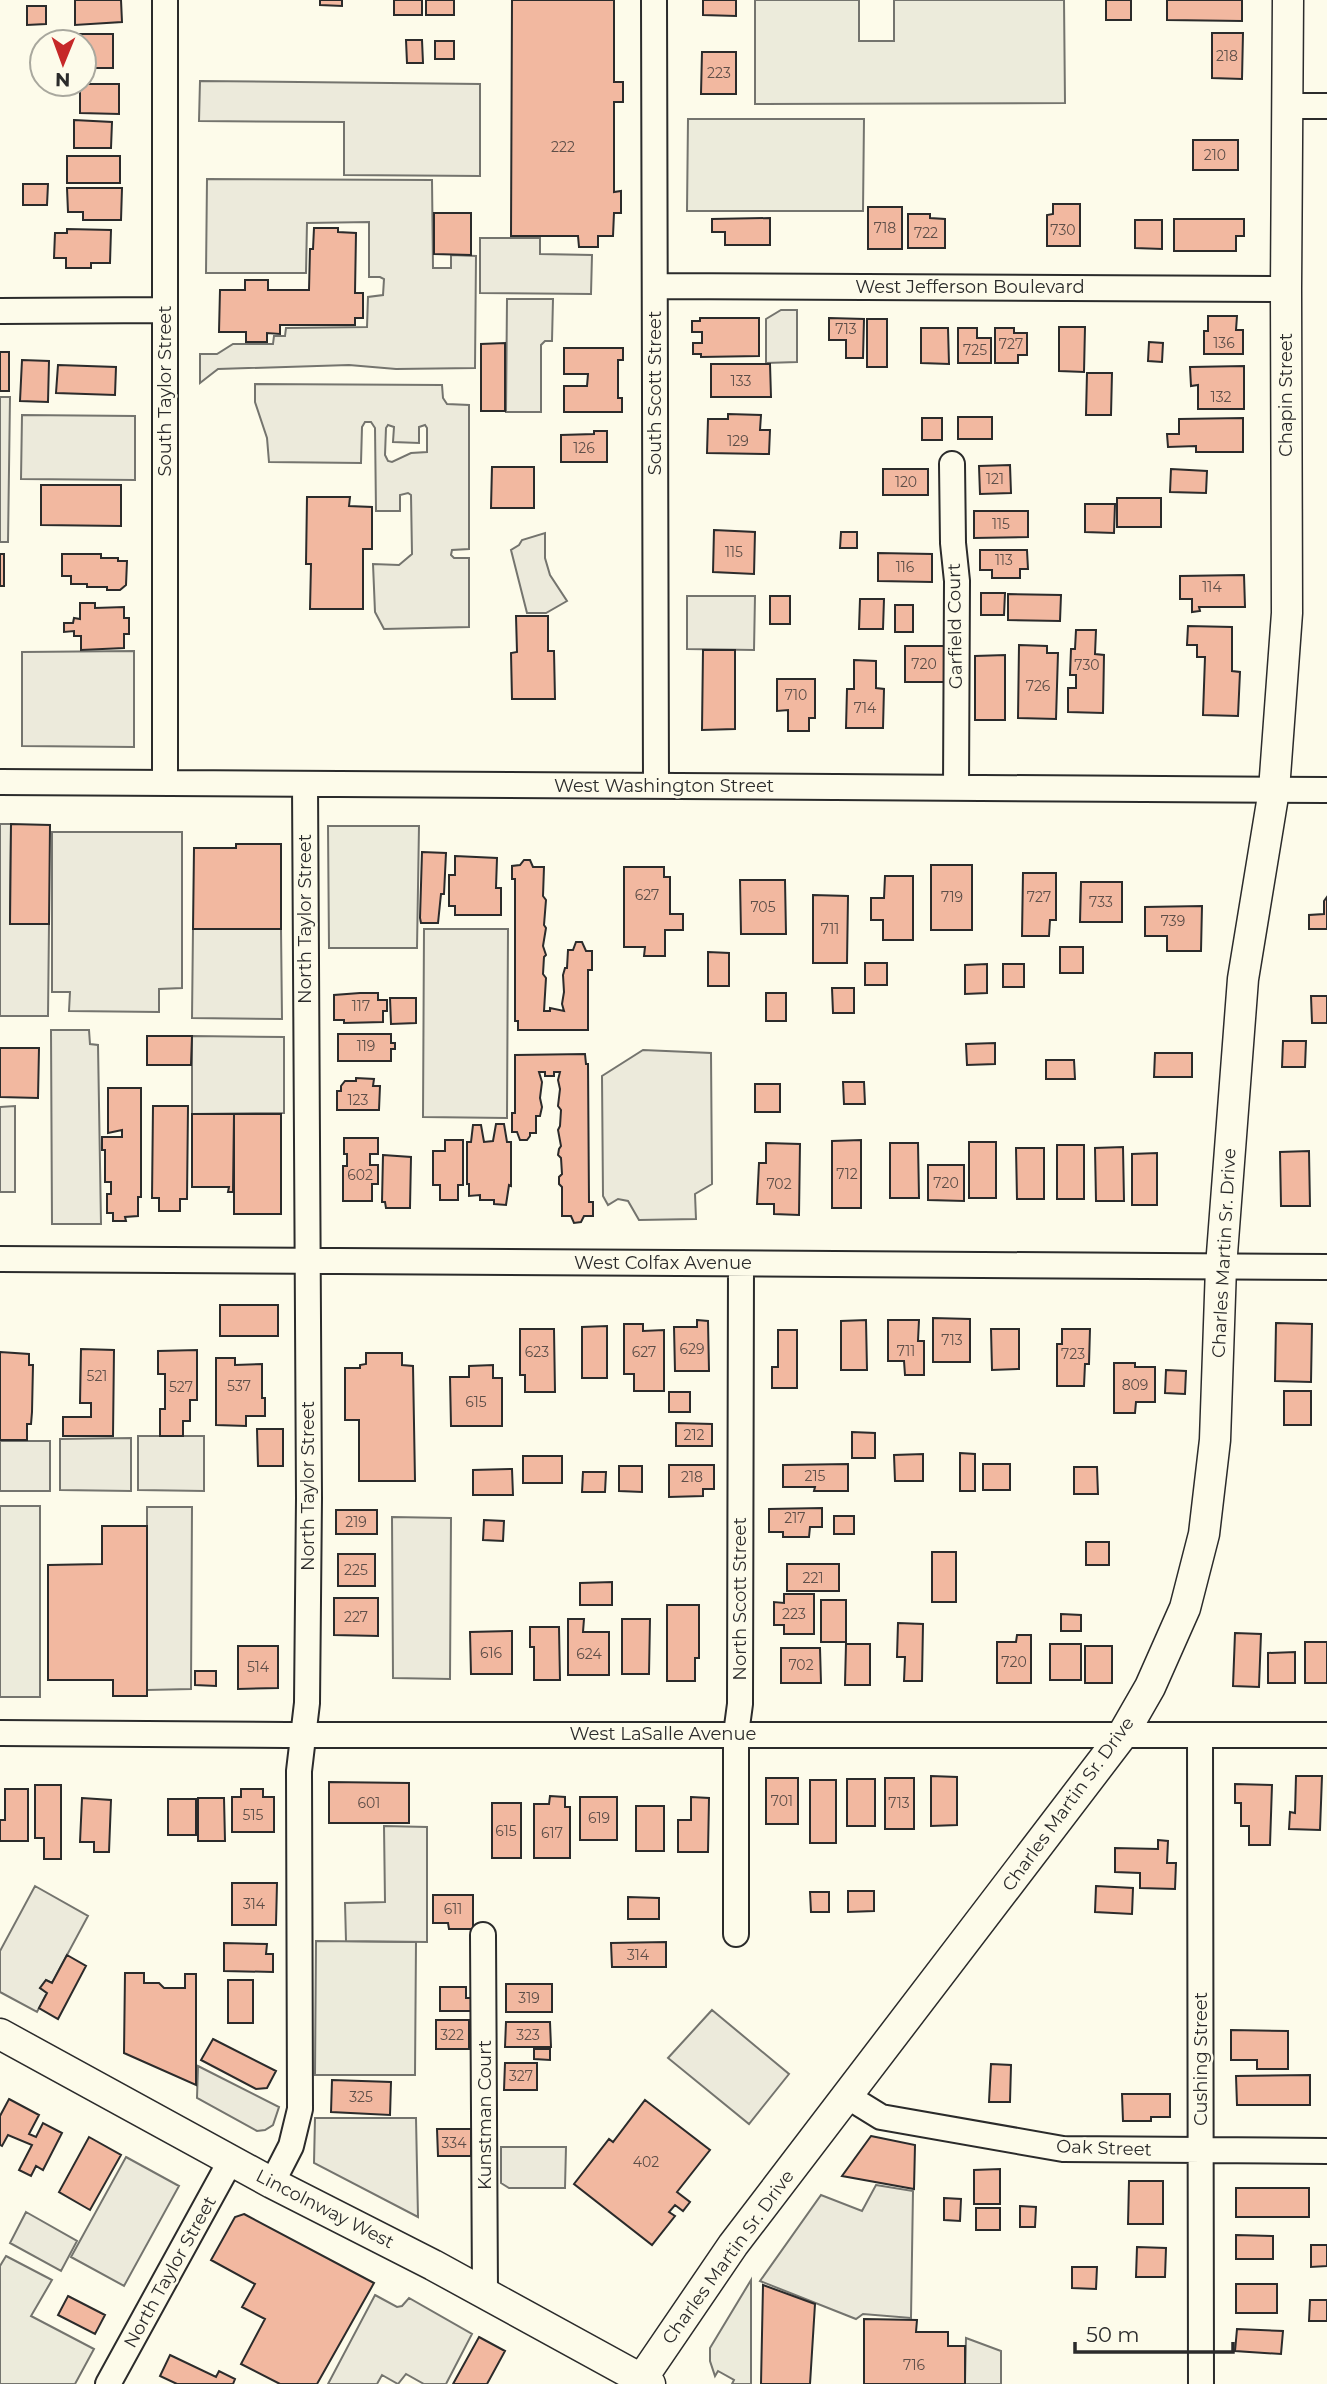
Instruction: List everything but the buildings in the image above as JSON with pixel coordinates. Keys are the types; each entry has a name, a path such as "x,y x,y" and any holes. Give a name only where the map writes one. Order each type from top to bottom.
{"main road":[{"name":"Chapin Street","path":"1275,790 1287,613 1288,0"},
{"name":"Charles Martin Sr. Drive","path":"643,2383 733,2245 1123,1734 1170,1646 1185,1608 1204,1534 1214,1440 1221,1267 1243,979 1275,790"},
{"name":"Lincolnway West","path":"0,2034 272,2183 485,2294 643,2383"}],"street":[{"name":"South Taylor Street","path":"165,0 165,783"},
{"name":"South Scott Street","path":"654,0 656,786"},
{"path":"1287,106 1327,106"},
{"name":"West Jefferson Boulevard","path":"655,286 1286,289"},
{"path":"0,311 165,310"},
{"name":"Garfield Court","path":"952,464 953,543 957,581 956,788"},
{"name":"West Washington Street","path":"0,782 1327,790"},
{"name":"North Taylor Street","path":"272,2183 291,2146 300,2109 299,1771 307,1703 309,1512 305,784"},
{"name":"West Colfax Avenue","path":"0,1259 1327,1267"},
{"name":"North Scott Street","path":"736,1934 736,1734 740,1704 741,1264"},
{"name":"West LaSalle Avenue","path":"0,1733 1327,1735"},
{"name":"Cushing Street","path":"1200,1735 1201,2384"},
{"name":"Kunstman Court","path":"483,1935 485,2294"},
{"name":"Oak Street","path":"847,2096 881,2117 1063,2149 1327,2151"},
{"name":"North Taylor Street","path":"108,2384 231,2160"}],"shaded area":[{"path":"755,0 859,0 859,41 894,41 894,0 1064,0 1065,103 755,104"},
{"path":"200,81 480,84 480,176 344,175 344,122 199,121"},
{"path":"688,119 864,119 863,211 687,211"},
{"path":"207,179 432,180 433,268 451,268 451,255 476,256 475,368 396,369 349,365 218,369 200,383 200,354 217,354 233,344 273,344 274,336 285,336 286,328 367,327 368,297 383,295 384,279 369,277 369,222 307,223 306,273 206,273"},
{"path":"480,238 540,238 540,254 592,255 591,294 480,293"},
{"path":"507,299 553,299 552,341 545,341 541,345 541,412 506,412"},
{"path":"781,310 797,310 797,362 766,363 766,319"},
{"path":"255,384 442,385 443,398 447,404 469,405 469,549 452,550 451,555 454,558 469,558 469,627 384,629 375,612 373,564 399,565 412,554 411,495 400,495 400,511 376,511 375,428 371,422 365,422 362,427 361,463 269,462 267,438 255,402","holes":["388,425 394,427 393,442 419,443 419,427 425,425 427,452 411,453 392,462 388,461 385,455 386,428"]},
{"path":"0,397 10,397 8,542 0,542"},
{"path":"22,415 135,416 135,480 21,479"},
{"path":"545,533 545,558 550,575 567,601 546,613 527,613 511,550 522,540"},
{"path":"687,596 755,596 754,650 687,649"},
{"path":"134,651 134,747 22,746 22,652"},
{"path":"0,824 11,824 10,923 49,924 48,1016 0,1016"},
{"path":"328,826 419,826 417,948 329,948"},
{"path":"52,832 182,832 182,988 159,989 159,1012 69,1011 70,992 52,992"},
{"path":"193,929 281,929 282,1019 192,1018"},
{"path":"424,929 508,929 507,1118 423,1117"},
{"path":"51,1030 89,1030 90,1044 98,1045 101,1224 52,1224"},
{"path":"192,1036 284,1037 284,1113 192,1114"},
{"path":"643,1050 711,1053 712,1184 695,1194 696,1219 639,1220 628,1201 618,1199 608,1205 603,1196 602,1076"},
{"path":"15,1106 15,1192 0,1192 0,1107"},
{"path":"138,1436 204,1436 204,1491 138,1490"},
{"path":"131,1438 131,1491 60,1490 60,1439"},
{"path":"0,1441 50,1441 50,1491 0,1491"},
{"path":"0,1506 40,1506 40,1697 0,1697"},
{"path":"147,1507 192,1507 191,1689 147,1690"},
{"path":"392,1517 451,1518 450,1679 393,1678"},
{"path":"384,1826 427,1827 427,1942 346,1941 345,1903 385,1902"},
{"path":"35,1886 88,1916 52,1983 46,1980 40,1988 47,1993 37,2012 0,1992 0,1951"},
{"path":"316,1941 416,1942 415,2075 315,2075"},
{"path":"712,2010 789,2074 749,2124 668,2058"},
{"path":"198,2066 279,2107 273,2125 257,2131 197,2098"},
{"path":"315,2118 416,2118 418,2217 314,2163"},
{"path":"501,2147 566,2147 565,2188 509,2188 501,2183"},
{"path":"126,2157 179,2186 124,2286 71,2257"},
{"path":"876,2185 913,2191 911,2318 863,2314 856,2319 760,2281 821,2195 862,2211"},
{"path":"26,2212 77,2241 61,2271 10,2243"},
{"path":"6,2256 52,2280 31,2316 94,2349 75,2384 0,2384 0,2266"},
{"path":"751,2280 751,2384 732,2384 734,2380 718,2371 715,2376 710,2361 710,2348"},
{"path":"375,2295 397,2307 402,2306 409,2298 472,2334 446,2384 424,2384 406,2374 398,2384 382,2375 377,2384 328,2384"},
{"path":"966,2338 1001,2351 1001,2384 965,2384"}]}
